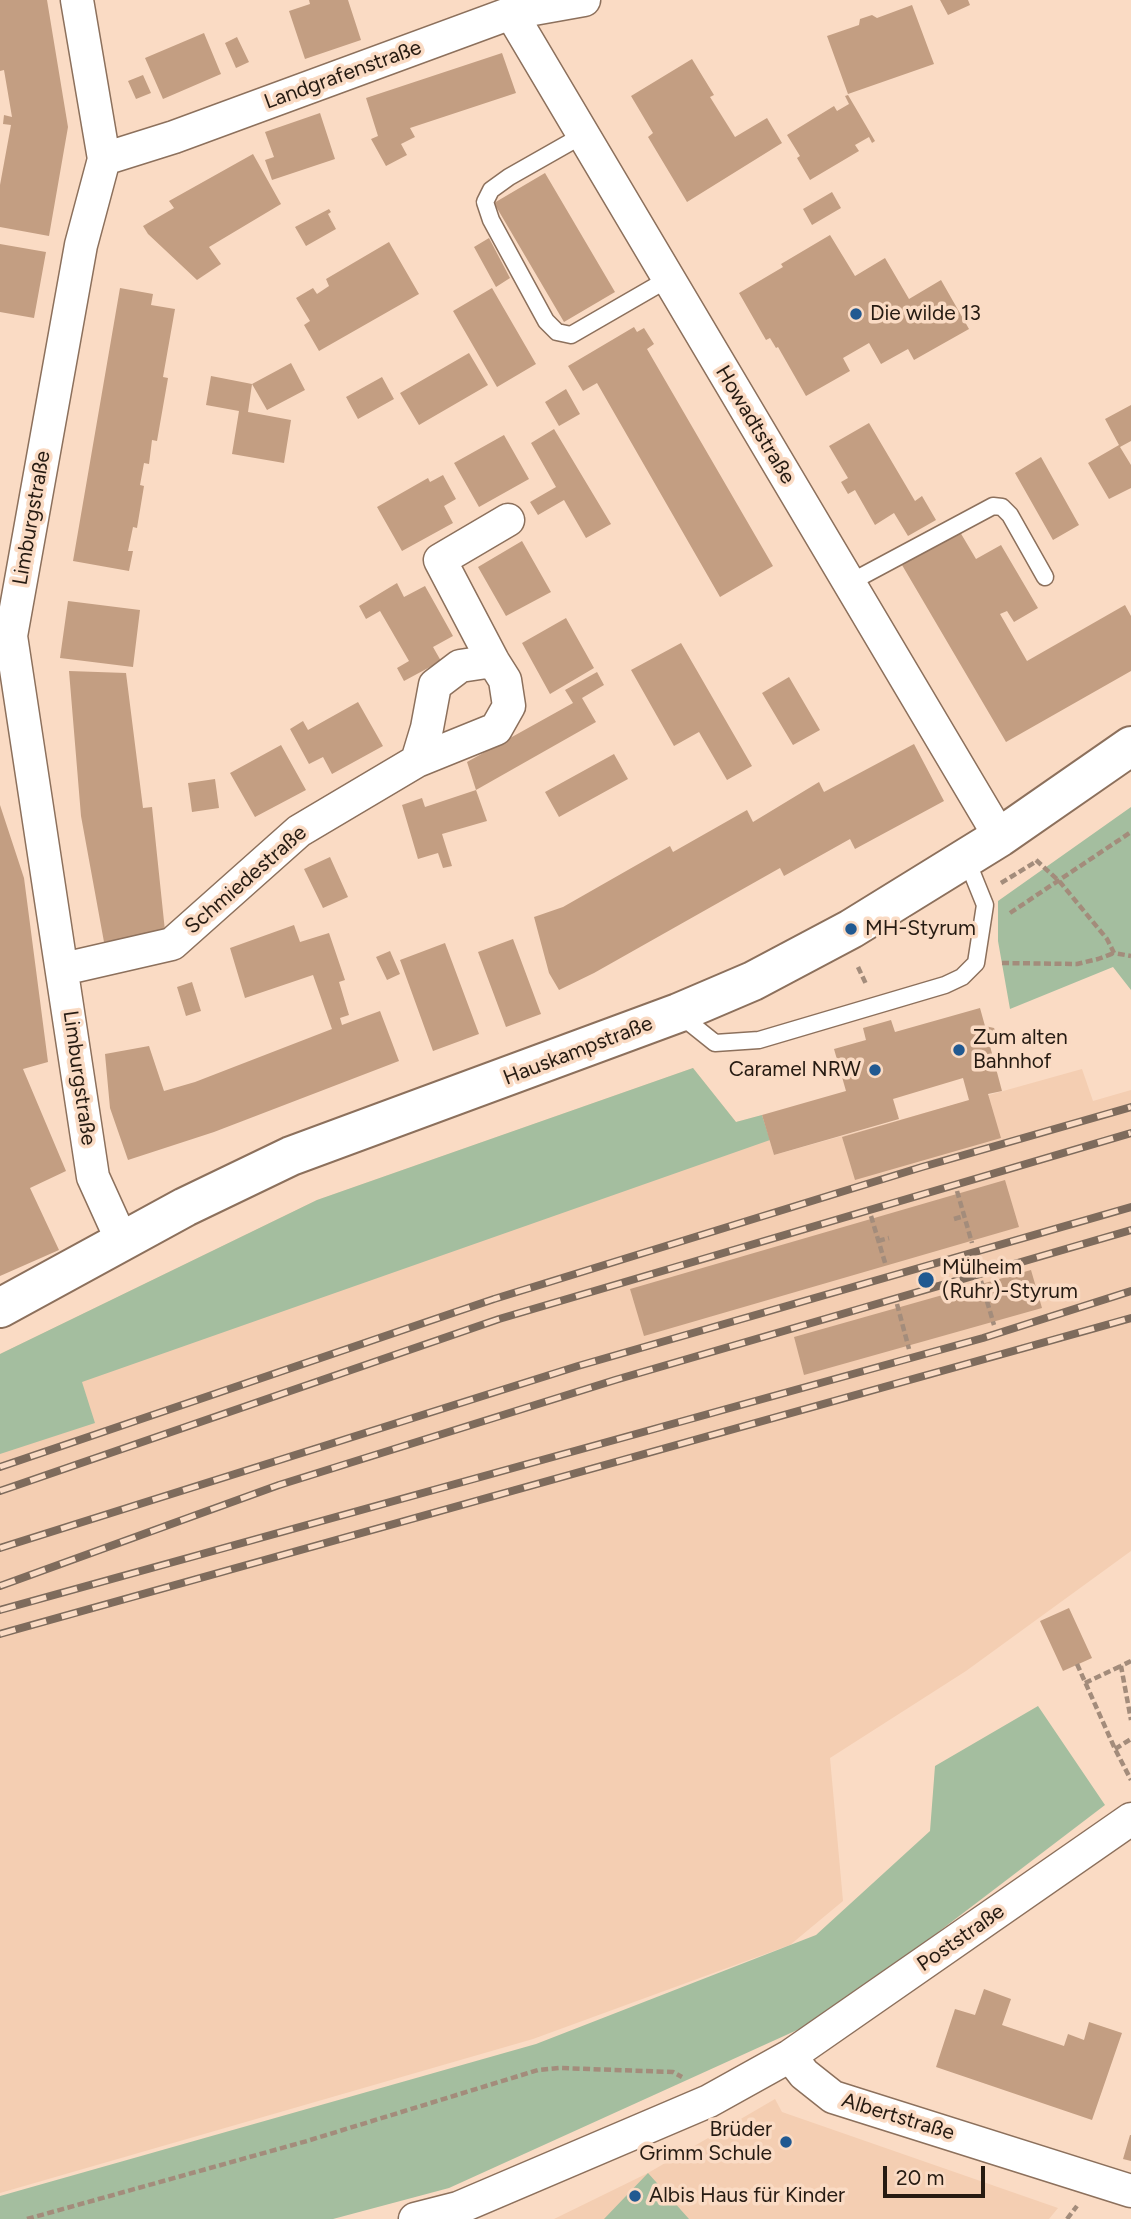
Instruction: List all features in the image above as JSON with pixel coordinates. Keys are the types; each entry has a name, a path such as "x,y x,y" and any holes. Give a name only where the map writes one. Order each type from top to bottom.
{"street":[{"name":"Limburgstraße","path":"77,0 104,159 81,245 6,634 63,969 93,1177 121,1241"},
{"name":"Landgrafenstraße","path":"104,159 174,137 510,13 584,0"},
{"name":"Howadtstraße","path":"510,13 1000,837"},
{"name":"Schmiedestraße","path":"63,969 172,944 299,831 416,761 496,729 509,706 505,680 440,560 508,520"},
{"path":"416,761 427,728 435,685 460,666 493,662"},
{"name":"Hauskampstraße","path":"0,1308 185,1207 291,1156 678,1013 753,981 851,929 1000,837 1131,746"},
{"name":"Poststraße","path":"790,2056 1131,1819"},
{"path":"415,2219 457,2208 709,2101 790,2056"},
{"name":"Albertstraße","path":"790,2056 804,2074 833,2097 1131,2191"}],"lane":[{"path":"583,135 500,183 491,190 485,202 491,220 546,321 557,332 571,335 668,279"},
{"path":"849,583 993,506 1002,507 1010,516 1045,577"},
{"path":"678,1013 715,1043 759,1040 945,985 962,977 976,963 985,905 966,858"}],"path":[{"path":"982,931 1060,882 1131,832"},
{"path":"1000,837 1037,861 1060,882 1107,939 1114,953"},
{"path":"981,896 1037,861"},
{"path":"976,963 1077,964 1098,960 1114,953 1131,956"},
{"path":"957,1191 972,1242"},
{"path":"871,1216 886,1266"},
{"path":"954,1219 964,1216"},
{"path":"878,1241 889,1238"},
{"path":"981,1281 994,1325"},
{"path":"979,1306 988,1303"},
{"path":"897,1304 909,1349"},
{"path":"903,1328 913,1324"},
{"path":"1085,1683 1131,1661"},
{"path":"1077,1664 1131,1780"},
{"path":"1121,1666 1131,1720"},
{"path":"1115,1749 1131,1740"},
{"path":"27,2219 307,2141 538,2070 559,2068 673,2073 699,2084 709,2101"}],"shaded area":[{"path":"693,1068 736,1122 762,1115 774,1155 1082,1069 1093,1101 1131,1090 1131,1551 966,1671 830,1758 843,1901 790,1945 533,2039 0,2193 0,1354 317,1200"},
{"name":"Brüder Grimm Schule","path":"775,2099 782,2112 1058,2208 1049,2219 554,2219 648,2173"}],"green space":[{"path":"1131,807 1131,990 1113,967 1010,1009 998,941 998,901"},
{"path":"693,1068 736,1122 762,1115 770,1140 82,1382 95,1423 0,1454 0,1354 317,1200"},
{"path":"1038,1706 1105,1805 832,2013 449,2188 333,2219 0,2219 0,2196 536,2044 816,1935 930,1831 935,1766"},
{"name":"Albis Haus für Kinder","path":"648,2173 689,2219 604,2219"}],"building":[{"path":"0,0 47,0 68,127 49,236 0,227 0,185 11,125 3,124 4,115 12,117 4,70 0,71"},
{"path":"309,0 348,0 361,40 305,59 289,11 310,4"},
{"path":"940,0 968,0 970,5 948,15"},
{"path":"912,5 934,64 848,94 827,36 859,25 860,19 872,15 877,18"},
{"path":"204,33 221,74 163,99 145,58"},
{"path":"237,37 249,62 236,68 225,43"},
{"path":"502,53 516,93 410,128 415,137 401,144 407,155 386,166 371,139 378,136 366,98"},
{"path":"692,59 714,95 710,97 735,137 767,118 782,143 687,202 648,137 653,133 631,96"},
{"path":"143,75 151,93 136,99 128,81"},
{"path":"848,95 875,141 872,143 869,137 855,145 859,151 810,180 787,135 834,106 837,111 849,104 845,96"},
{"path":"320,113 335,159 272,180 265,160 274,157 265,132"},
{"path":"253,154 281,204 209,247 221,264 197,280 148,234 143,226 174,208 169,201"},
{"path":"545,173 615,292 564,322 494,203"},
{"path":"832,192 841,208 812,225 803,209"},
{"path":"329,209 331,212 328,214 336,229 306,246 295,227"},
{"name":"Die wilde 13","path":"830,235 855,276 885,258 909,299 941,280 969,329 914,360 908,349 881,364 869,343 843,358 850,371 806,396 778,347 776,348 770,338 766,340 739,293"},
{"path":"489,238 510,278 496,287 474,247"},
{"path":"389,242 419,294 319,351 304,325 310,321 296,298 313,288 317,294 329,286 326,279"},
{"path":"0,244 46,252 34,318 0,312"},
{"path":"120,288 153,294 151,305 175,309 163,377 168,378 157,441 152,440 149,464 144,463 140,485 144,486 137,528 133,527 128,551 133,551 129,571 73,561"},
{"path":"492,288 536,364 497,387 453,311"},
{"path":"634,327 637,332 644,328 654,344 647,349 773,566 720,597 597,383 583,391 568,366"},
{"path":"469,353 488,385 419,425 400,393"},
{"path":"291,363 305,390 267,410 252,384"},
{"path":"211,376 252,384 248,412 291,420 284,463 232,454 239,411 206,405"},
{"path":"382,377 394,399 358,419 346,397"},
{"path":"566,389 580,414 559,426 545,402"},
{"path":"1131,405 1131,441 1120,447 1131,465 1131,488 1109,499 1088,463 1119,445 1105,419"},
{"path":"869,423 915,501 922,496 936,520 908,536 894,513 875,525 855,490 848,494 841,482 848,478 829,446"},
{"path":"554,429 611,524 586,538 564,500 538,515 530,502 556,487 531,443"},
{"path":"504,435 529,479 479,507 454,463"},
{"path":"1041,457 1079,525 1053,540 1015,473"},
{"path":"443,475 456,499 444,506 453,523 402,551 377,507 428,478 430,482"},
{"path":"960,532 976,559 1001,545 1038,608 1014,622 1007,611 1000,614 1027,661 1125,605 1131,616 1131,671 1006,742 902,565"},
{"path":"522,541 551,592 506,616 478,567"},
{"path":"397,583 404,597 425,586 453,636 433,647 441,661 404,681 397,668 409,661 380,611 366,619 359,606"},
{"path":"68,601 140,610 133,667 60,658"},
{"path":"566,618 594,668 550,694 522,643"},
{"path":"681,643 752,766 727,780 699,732 674,746 631,670"},
{"path":"69,671 126,673 143,808 152,807 165,931 104,942 81,816"},
{"path":"597,672 604,685 582,698 596,722 476,790 467,762 573,703 565,690"},
{"path":"789,677 820,730 793,745 762,693"},
{"path":"358,702 383,746 332,774 323,757 309,764 290,729 303,721 308,730"},
{"path":"914,744 944,801 855,849 850,839 784,876 780,868 559,990 549,973 534,917 563,907 670,846 673,852 747,810 753,822 819,782 824,792"},
{"path":"281,745 306,790 255,817 230,773"},
{"path":"614,754 628,779 559,817 545,792"},
{"path":"215,779 219,808 192,812 188,783"},
{"path":"476,790 487,821 442,834 452,866 443,868 438,853 418,859 402,805 422,798 425,807"},
{"path":"0,805 24,878 48,1062 23,1069 66,1171 30,1188 59,1250 0,1276"},
{"path":"330,857 348,897 323,908 304,869"},
{"path":"294,925 300,942 329,933 345,980 339,982 349,1015 340,1018 342,1025 380,1011 399,1061 214,1132 128,1160 110,1108 105,1054 149,1046 164,1091 195,1082 332,1029 313,975 245,998 230,948"},
{"path":"513,939 541,1014 506,1027 478,952"},
{"path":"445,943 479,1034 433,1051 400,960"},
{"path":"390,951 400,974 387,980 376,957"},
{"path":"192,982 201,1011 186,1016 177,987"},
{"path":"980,1008 985,1026 994,1028 998,1036 997,1041 990,1046 1002,1091 988,1094 1001,1138 855,1180 842,1137 969,1100 963,1078 893,1099 899,1119 774,1155 762,1115 846,1091 834,1049 866,1040 863,1028 891,1020 895,1032"},
{"path":"1005,1180 1019,1227 644,1336 630,1289"},
{"path":"1031,1270 1042,1308 804,1375 794,1337"},
{"path":"1069,1608 1092,1658 1063,1671 1040,1621"},
{"path":"984,1989 1011,1999 1002,2025 1064,2046 1068,2034 1084,2040 1089,2022 1122,2033 1092,2120 936,2067 955,2009 975,2015"},
{"path":"1131,2135 1131,2161 1123,2159"}],"railway":[{"path":"0,1467 494,1299 922,1167 1131,1107"},
{"path":"0,1491 499,1319 1131,1133"},
{"path":"0,1548 578,1366 1131,1207"},
{"path":"0,1586 279,1485 615,1380 1131,1230"},
{"path":"0,1610 983,1338 1131,1291"},
{"path":"0,1634 1131,1318"}],"place":[{"name":"Die wilde 13","path":"856,314"},
{"name":"MH-Styrum","path":"851,929"},
{"name":"Zum alten Bahnhof","path":"959,1050"},
{"name":"Caramel NRW","path":"875,1070"},
{"name":"Mülheim (Ruhr)-Styrum","path":"926,1280"},
{"name":"Brüder Grimm Schule","path":"786,2142"},
{"name":"Albis Haus für Kinder","path":"635,2196"}]}
